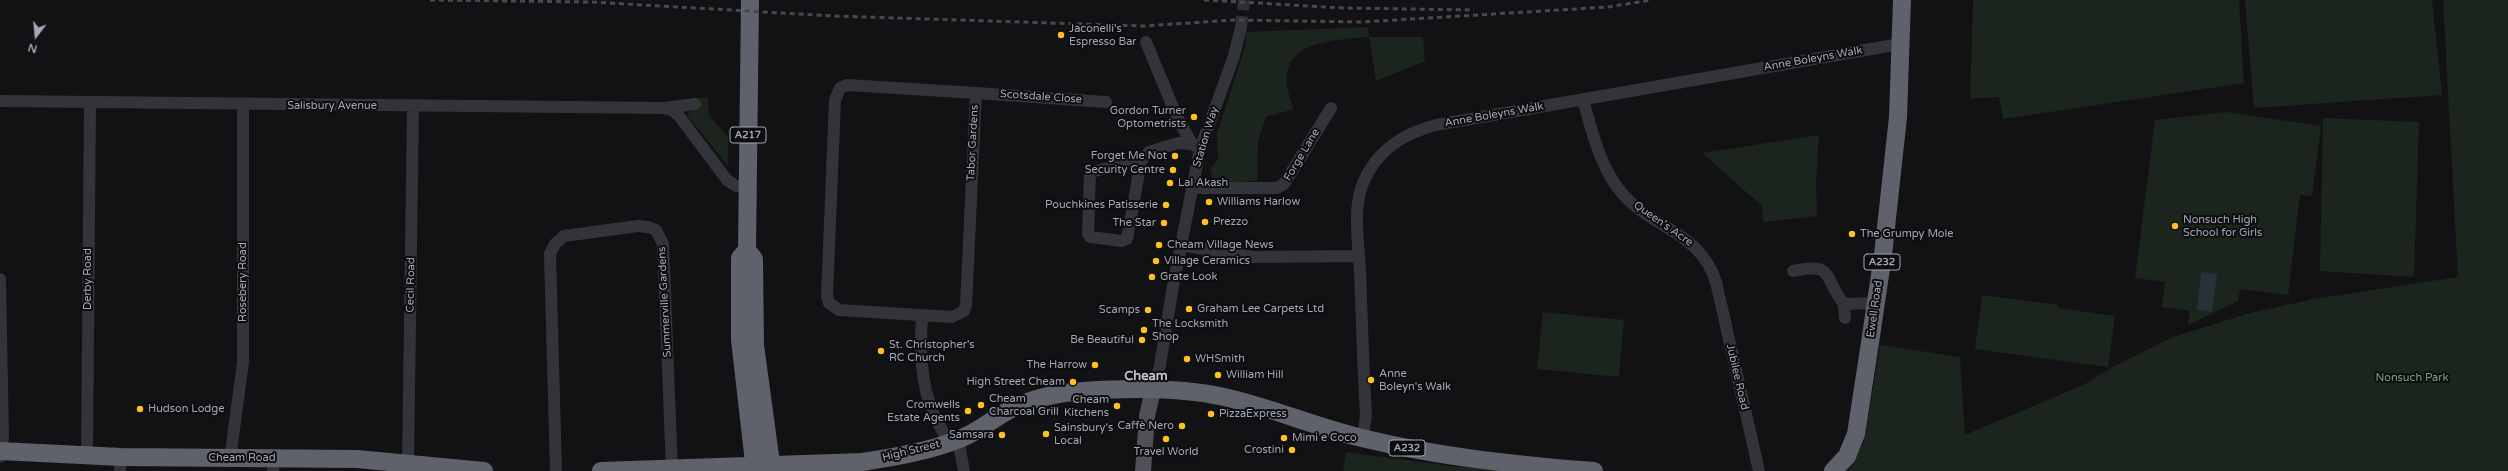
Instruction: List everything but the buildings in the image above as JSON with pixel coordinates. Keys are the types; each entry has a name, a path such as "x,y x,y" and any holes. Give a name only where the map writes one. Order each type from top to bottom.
{"highway":[{"name":"A217","path":"750,0 747,250 740,258 740,340 763,469"},
{"name":"A232","path":"1900,44 1902,0"},
{"name":"Ewell Road","path":"1833,471 1844,460 1856,434 1876,303 1898,117 1900,44"},
{"name":"A232","path":"1153,390 1197,392 1225,397 1363,438 1464,459 1594,471"},
{"name":"High Street","path":"763,469 862,462 898,456 953,441 1011,409 1046,396 1086,391 1153,390"},
{"name":"Cheam Road","path":"0,453 87,455 120,464 230,459 273,465 358,458 408,464 428,469 484,471"},
{"name":"A232","path":"601,471 678,467 763,469"}],"main road":[{"path":"1143,471 1148,416 1153,390"}],"street":[{"name":"Station Way","path":"1153,390 1160,365 1192,188 1196,146 1233,59 1241,28"},
{"path":"1146,42 1176,117 1196,146"},
{"name":"Anne Boleyns Walk","path":"1363,438 1366,415 1368,351 1359,256 1358,205 1363,182 1376,161 1396,141 1409,133 1436,125 1900,44"},
{"name":"Tabor Gardens","path":"854,85 976,93 966,306 964,311 952,317 839,310 829,303 826,296 835,100 840,88 854,85"},
{"name":"Scotsdale Close","path":"976,93 1106,102"},
{"name":"Queen's Acre","path":"1583,100 1600,155 1616,186 1630,202 1698,249 1708,263 1716,282"},
{"name":"Salisbury Avenue","path":"0,101 243,105 664,108 695,104"},
{"name":"Derby Road","path":"87,455 90,103"},
{"name":"Rosebery Road","path":"230,459 244,348 243,105"},
{"name":"Cecil Road","path":"408,464 413,106"},
{"path":"664,108 672,110 679,116 727,180 736,186 747,186"},
{"name":"Forge Lane","path":"1192,188 1270,188 1284,184 1331,108"},
{"path":"1141,161 1090,172 1088,234 1090,237 1122,241 1127,239 1141,161 1149,152 1178,143 1196,146"},
{"name":"Summerville Gardens","path":"556,471 550,254 555,244 564,236 638,226 656,230 663,244 678,467"},
{"path":"1181,245 1252,257 1359,256"},
{"path":"1793,271 1814,267 1825,271 1844,304 1846,318"},
{"path":"0,278 3,394 0,453"},
{"name":"Jubilee Road","path":"1716,282 1759,471"},
{"path":"1844,304 1876,303"},
{"path":"922,315 920,347 923,381 934,415 953,441 964,471"}],"green space":[{"path":"1973,0 2239,0 2244,83 2003,119 1999,97 1970,99"},
{"path":"2245,0 2432,0 2442,95 2254,108"},
{"name":"Nonsuch Park","path":"2443,0 2508,0 2508,471 1848,471 1864,442 1880,345 1960,357 1965,435 2085,384 2109,369 2173,337 2250,313 2314,299 2458,277"},
{"path":"1368,27 1369,37 1316,44 1303,50 1293,59 1288,71 1288,87 1294,109 1266,117 1258,142 1257,181 1214,183 1210,169 1218,159 1217,133 1246,44 1246,32"},
{"path":"1369,37 1423,37 1425,61 1376,81"},
{"path":"697,98 708,98 709,115 728,137 728,166 687,115 689,112 698,109"},
{"path":"2226,112 2321,126 2312,196 2300,195 2288,295 2240,289 2238,301 2188,325 2190,311 2162,307 2165,282 2135,278 2155,120"},
{"path":"2323,118 2419,122 2414,277 2320,271"},
{"path":"1819,135 1816,184 1817,216 1763,222 1762,206 1702,153"},
{"path":"1982,295 2058,305 2058,308 2115,316 2108,367 1975,349"},
{"path":"1543,312 1624,320 1619,377 1537,369"},
{"path":"1346,452 1450,466 1508,471 1343,471"}],"shaded area":[{"path":"2201,272 2217,274 2212,312 2197,310"}],"tunnel":[{"path":"1241,28 1244,0"}],"railway":[{"path":"430,0 591,2 834,16 1144,26 1234,20 1363,22 1608,7 1651,0"},
{"path":"1204,0 1344,8 1474,10"}],"place":[{"name":"Jaconelli's Espresso Bar","path":"1061,35"},
{"name":"Gordon Turner Optometrists","path":"1194,117"},
{"name":"Forget Me Not","path":"1175,156"},
{"name":"Security Centre","path":"1173,170"},
{"name":"Lal Akash","path":"1170,183"},
{"name":"Williams Harlow","path":"1209,202"},
{"name":"Pouchkines Patisserie","path":"1166,205"},
{"name":"Prezzo","path":"1205,222"},
{"name":"The Star","path":"1164,223"},
{"name":"Nonsuch High School for Girls","path":"2175,226"},
{"name":"The Grumpy Mole","path":"1852,234"},
{"name":"Cheam Village News","path":"1159,245"},
{"name":"Village Ceramics","path":"1156,261"},
{"name":"Grate Look","path":"1152,277"},
{"name":"Graham Lee Carpets Ltd","path":"1189,309"},
{"name":"Scamps","path":"1148,310"},
{"name":"The Locksmith Shop","path":"1144,330"},
{"name":"Be Beautiful","path":"1142,340"},
{"name":"St. Christopher's RC Church","path":"881,351"},
{"name":"WHSmith","path":"1187,359"},
{"name":"The Harrow","path":"1095,365"},
{"name":"William Hill","path":"1218,375"},
{"name":"Anne Boleyn's Walk","path":"1371,380"},
{"name":"High Street Cheam","path":"1073,382"},
{"name":"Cheam Charcoal Grill","path":"981,405"},
{"name":"Cheam Kitchens","path":"1117,406"},
{"name":"Hudson Lodge","path":"140,409"},
{"name":"Cromwells Estate Agents","path":"968,411"},
{"name":"PizzaExpress","path":"1211,414"},
{"name":"Caffè Nero","path":"1182,426"},
{"name":"Sainsbury's Local","path":"1046,434"},
{"name":"Samsara","path":"1002,435"},
{"name":"Mimi e Coco","path":"1284,438"},
{"name":"Travel World","path":"1166,439"},
{"name":"Crostini","path":"1292,450"}],"district":[{"name":"Cheam","path":"1146,377"}]}
